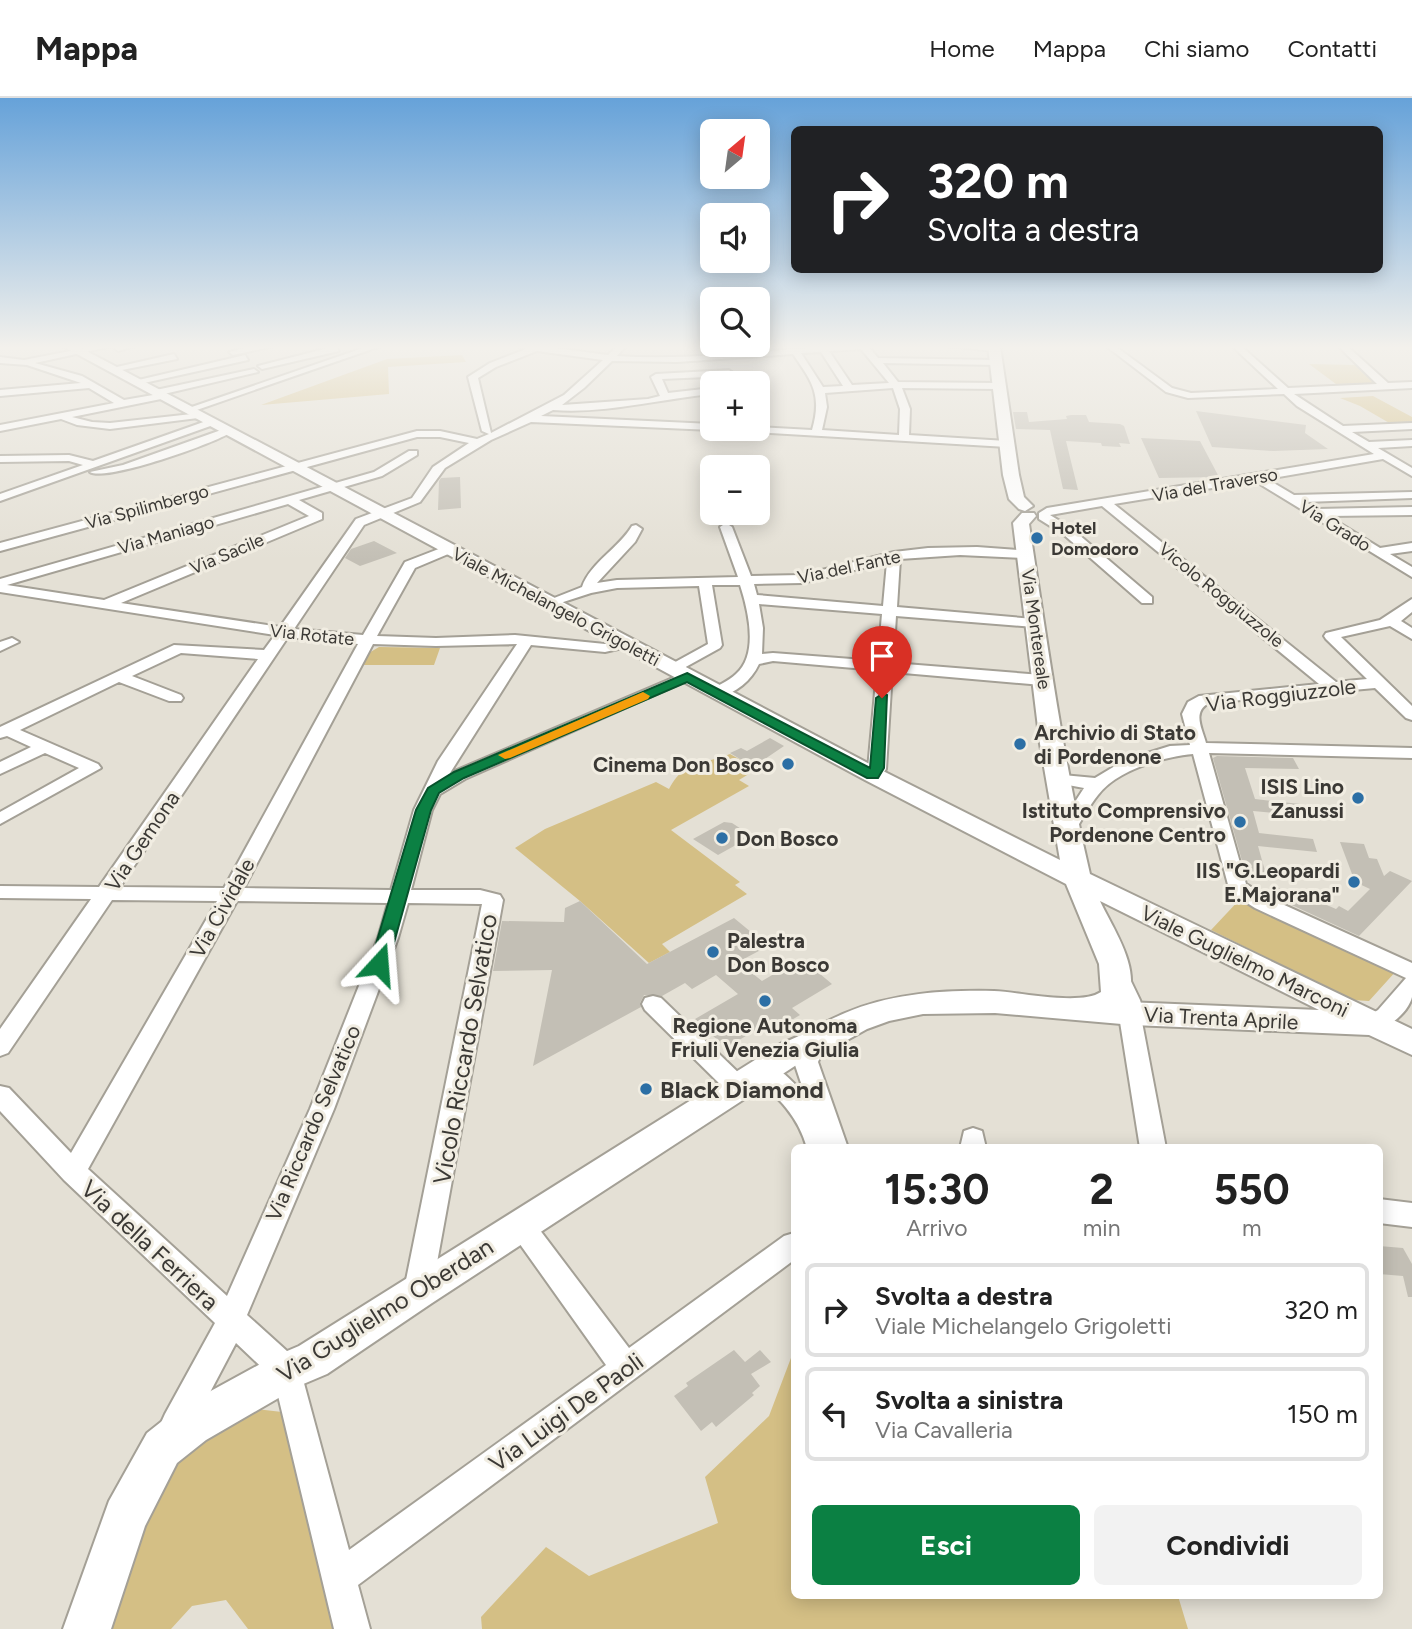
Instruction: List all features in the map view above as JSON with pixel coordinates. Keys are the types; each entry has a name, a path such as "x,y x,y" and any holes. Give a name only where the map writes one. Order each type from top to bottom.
{"main road":[{"name":"Viale Michelangelo Grigoletti","path":"203,417 1002,842"},
{"name":"Via Montereale","path":"1003,417 1017,499 1036,513 1021,523 1042,680 1077,878 1114,968"},
{"path":"1002,842 1041,844 1060,836 1067,828"},
{"name":"Viale Guglielmo Marconi","path":"1002,842 1412,1043"},
{"path":"1069,1008 1092,1007 1111,1000 1115,994 1114,968"},
{"name":"Via Guglielmo Oberdan","path":"87,1629 125,1517 162,1448 191,1425 287,1371 313,1360 749,1078 793,1051 813,1045 856,1021 885,1011 923,1003 975,1001 1069,1008"},
{"name":"Via Trenta Aprile","path":"1069,1008 1133,1014 1373,1024"}],"street":[{"path":"0,428 56,417"},
{"path":"66,417 73,423 86,425 152,423 173,417"},
{"path":"483,417 487,435"},
{"name":"Via Gemona","path":"0,1047 360,522 416,500 422,496 439,467 487,435 530,417"},
{"path":"816,433 821,417"},
{"path":"904,438 905,417"},
{"path":"1323,417 1410,471"},
{"path":"527,419 700,426"},
{"path":"0,498 212,422"},
{"path":"1343,429 1412,426"},
{"path":"1392,427 1412,441"},
{"path":"72,480 101,470 125,468 228,431"},
{"path":"770,431 1007,444"},
{"name":"Via Spilimbergo","path":"0,547 417,434 487,435"},
{"path":"1367,445 1412,441"},
{"name":"Via Maniago","path":"0,583 378,474 413,453"},
{"name":"Via del Traverso","path":"1036,513 1384,456"},
{"path":"0,459 69,458 93,464"},
{"name":"Via Grado","path":"1258,478 1412,573"},
{"path":"1290,499 1412,495"},
{"name":"Via Sacile","path":"106,604 318,516 290,499"},
{"name":"Vicolo Roggiuzzole","path":"1105,503 1334,688"},
{"path":"1314,513 1412,511"},
{"path":"1036,513 1067,531 1147,600"},
{"path":"718,693 736,684 753,660 755,628 747,580 726,527"},
{"path":"588,589 591,580 631,539 636,529"},
{"path":"1378,552 1412,547"},
{"name":"Via Cividale","path":"73,1172 230,895 410,565 449,549"},
{"name":"Via del Fante","path":"551,602 588,589 617,584 802,579 830,575 894,556 958,550 1026,554"},
{"path":"873,775 877,768 894,556"},
{"path":"433,791 459,775 680,673 710,650 715,645 705,581"},
{"name":"Via Rotate","path":"0,589 282,633 368,641 527,640 605,648 626,643"},
{"path":"751,599 1034,624"},
{"name":"Via Roggiuzzole","path":"1412,603 1392,621 1382,626 1331,636 1377,684 1412,715"},
{"path":"1392,621 1412,635"},
{"name":"Via Riccardo Selvatico","path":"230,1320 322,1109 379,964 423,810 447,761 527,640"},
{"path":"3,731 179,648 268,655"},
{"path":"753,660 773,657 1042,680"},
{"path":"117,676 174,698"},
{"name":"Via Roggiuzzole","path":"1197,748 1189,714 1194,705 1205,699 1377,684"},
{"path":"0,819 92,768 3,731"},
{"path":"0,769 44,747"},
{"path":"1059,783 1077,792 1095,787 1143,760 1170,751 1197,748 1412,753"},
{"path":"1197,748 1237,887 1262,903 1412,972"},
{"path":"1067,828 1095,787"},
{"path":"0,892 400,895"},
{"name":"Vicolo Riccardo Selvatico","path":"400,895 480,897 493,901 418,1290"},
{"path":"1114,968 1133,1014 1131,1022 1152,1144"},
{"path":"1373,1024 1386,1016 1412,984"},
{"path":"653,1004 749,1078 797,1099 815,1129 819,1144"},
{"path":"813,1045 806,1062 834,1144"},
{"name":"Via della Ferriera","path":"0,1095 73,1172 230,1320 206,1374 162,1448"},
{"path":"1383,1211 1412,1215"},
{"path":"521,1225 626,1368"},
{"name":"Via Luigi De Paoli","path":"338,1578 791,1247"},
{"path":"230,1320 287,1371 352,1629"}],"shaded area":[{"path":"1380,417 1412,417 1412,423 1391,424"},
{"path":"379,647 440,648 434,665 364,665 367,654"},
{"path":"730,754 757,769 739,780 749,786 671,830 740,882 735,885 747,894 662,944 670,952 649,963 580,901 515,848 545,829 656,782 669,789 688,768"},
{"path":"1242,897 1397,970 1369,1001 1352,1000 1211,930"},
{"path":"791,1358 791,1599 1179,1599 1188,1629 482,1629 481,1617 546,1547 589,1576 718,1523 705,1477 769,1416"},
{"path":"248,1408 282,1412 336,1629 248,1629 226,1600 192,1606 171,1629 94,1629 172,1454"}],"building":[{"path":"1014,417 1028,417 1029,422 1087,417 1089,422 1124,426 1130,444 1119,443 1121,447 1066,441 1078,490 1063,489 1050,430 1016,429"},
{"path":"1199,417 1247,417 1306,425 1305,433 1328,449 1273,451 1212,447"},
{"path":"1141,438 1200,441 1219,477 1159,478"},
{"path":"460,477 461,508 438,510 441,478"},
{"path":"374,541 397,553 360,566 345,558 351,549"},
{"path":"770,738 784,746 753,767 730,753 741,748 747,751"},
{"name":"Istituto Comprensivo Pordenone Centro","path":"1213,758 1293,758 1299,769 1245,768 1255,799 1300,804 1305,816 1253,811 1259,833 1313,839 1317,852 1258,846 1267,878 1246,875"},
{"name":"Don Bosco","path":"724,822 732,823 752,836 718,855 693,839"},
{"path":"1340,842 1364,844 1369,858 1377,859 1384,876 1390,871 1412,881 1359,936 1270,895 1277,887 1312,903 1315,900 1348,911 1370,889 1355,882"},
{"path":"580,901 647,964 734,918 768,946 738,962 762,981 801,958 832,984 792,1008 800,1015 778,1029 769,1022 726,1048 695,1019 738,994 716,975 692,989 685,983 662,996 644,995 641,1007 533,1066 552,970 493,971 502,921 564,922 565,908"},
{"path":"1383,1246 1403,1248 1412,1264 1412,1297 1408,1297 1403,1276 1383,1274"},
{"path":"734,1350 745,1362 760,1350 771,1362 751,1374 760,1386 752,1393 754,1395 716,1427 712,1422 701,1431 674,1396 688,1386 686,1383"}],"slow traffic":[{"path":"505,755 643,696"}],"place":[{"name":"Hotel Domodoro","path":"1037,538"},
{"name":"Archivio di Stato di Pordenone","path":"1020,744"},
{"name":"Cinema Don Bosco","path":"788,764"},
{"name":"ISIS Lino Zanussi","path":"1358,798"},
{"name":"Istituto Comprensivo Pordenone Centro","path":"1240,822"},
{"name":"Don Bosco","path":"722,838"},
{"name":"IIS \"G.Leopardi E.Majorana\"","path":"1354,882"},
{"name":"Palestra Don Bosco","path":"713,952"},
{"name":"Regione Autonoma Friuli Venezia Giulia","path":"765,1001"},
{"name":"Black Diamond","path":"646,1089"}],"route":[{"path":"379,964 423,810 433,791 459,775 687,677 873,775 877,768 882,698"}]}
